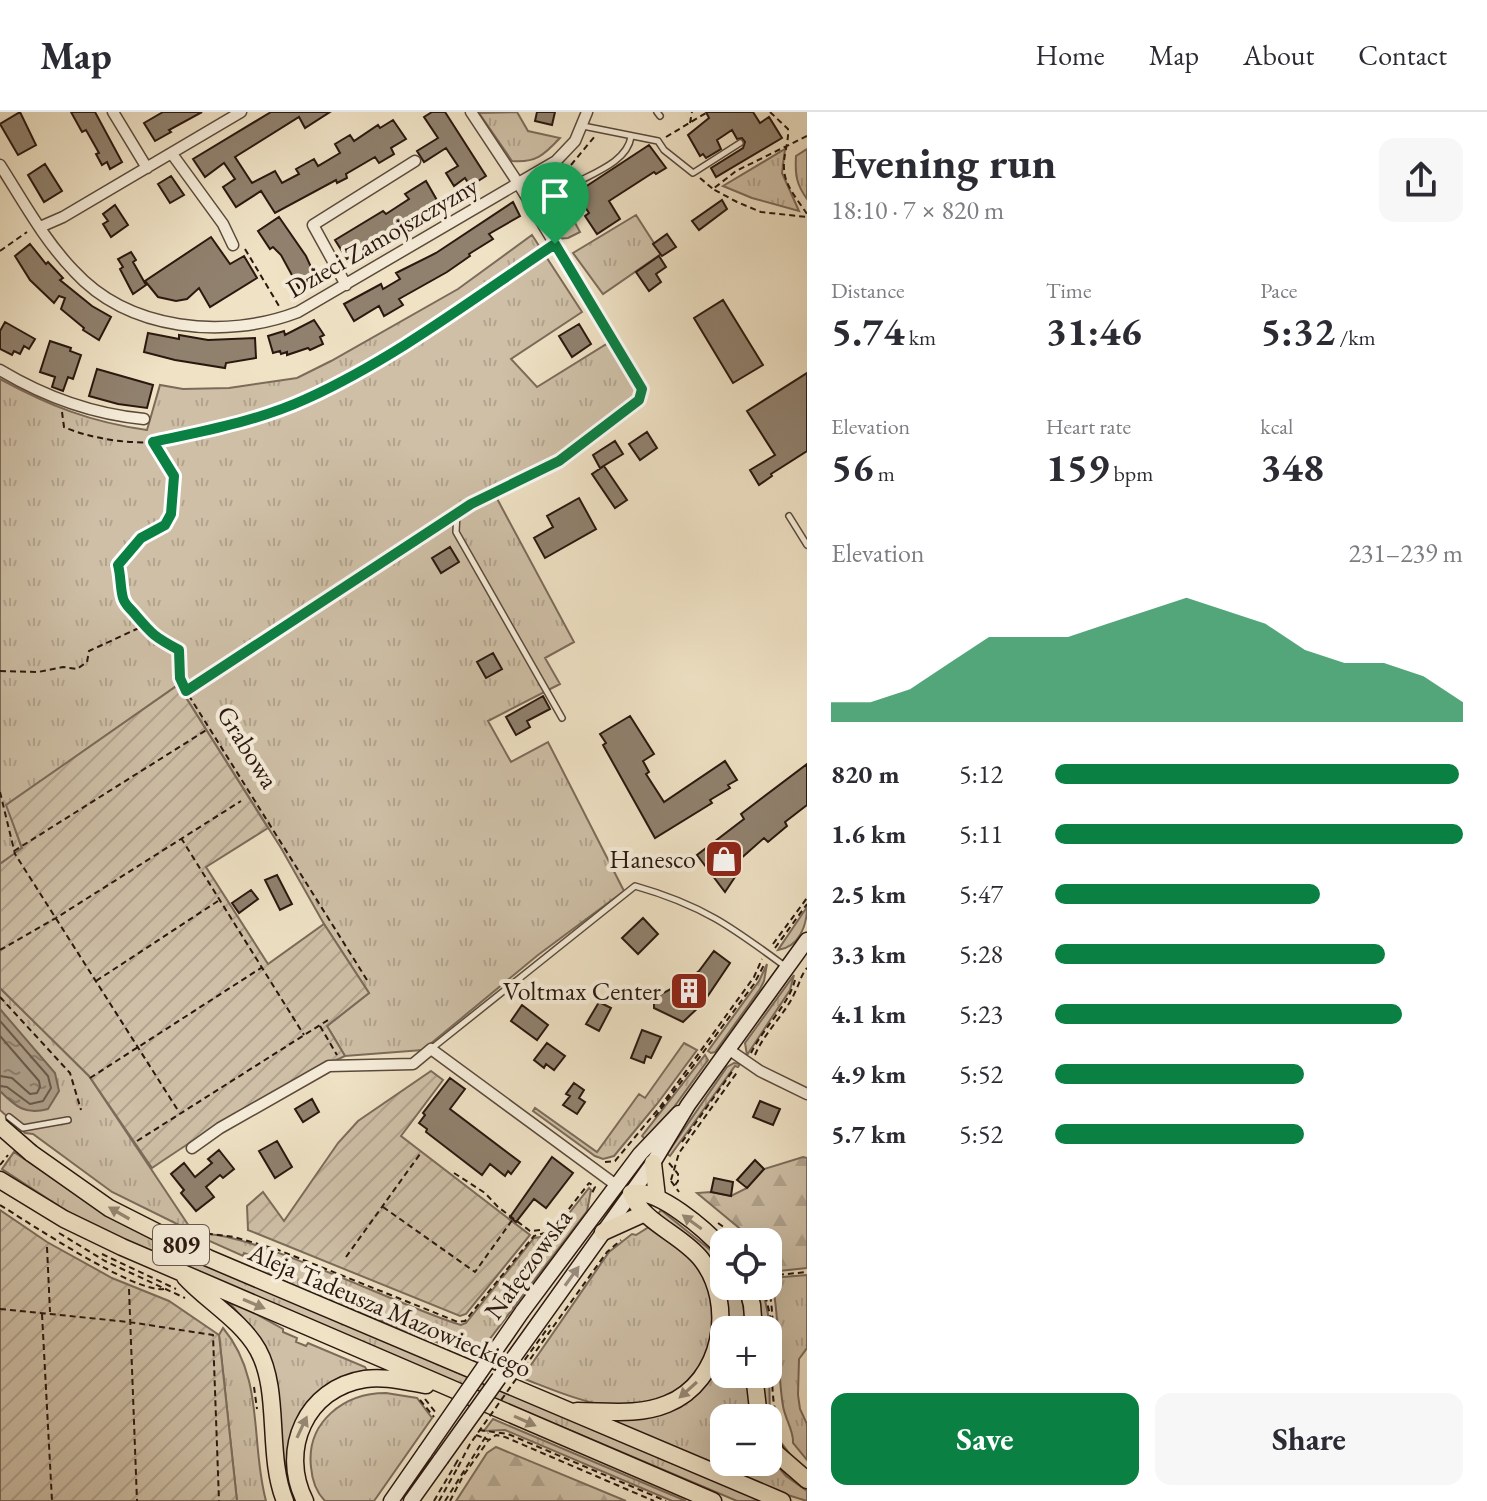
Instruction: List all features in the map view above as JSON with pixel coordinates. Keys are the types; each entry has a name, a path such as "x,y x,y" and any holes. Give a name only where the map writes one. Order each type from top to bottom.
{"main road":[{"name":"Nałęczowska","path":"411,1501 451,1464 547,1324 603,1232 640,1154 688,1105 807,940"},
{"name":"Nałęczowska","path":"391,1501 522,1312 623,1189 660,1162 688,1105"},
{"name":"Aleja Tadeusza Mazowieckiego","path":"4,1122 31,1153 109,1208 197,1253 782,1501"},
{"path":"657,1197 660,1162"},
{"name":"Aleja Tadeusza Mazowieckiego","path":"4,1183 64,1219 182,1274 713,1501"},
{"path":"623,1189 657,1197 710,1236"},
{"path":"567,1411 633,1412 666,1405 693,1386 714,1354 720,1336 721,1310 711,1276 693,1250 645,1213 623,1189"},
{"path":"603,1232 645,1213"},
{"path":"182,1274 242,1328 260,1354 268,1385 276,1468 285,1501"},
{"path":"305,1501 295,1474 297,1438 309,1413 335,1389 373,1378 453,1389"},
{"path":"782,1458 807,1480"}],"street":[{"path":"113,112 147,168"},
{"path":"40,227 50,225 241,112"},
{"path":"471,112 518,183 642,389 639,400 559,461"},
{"path":"556,161 568,150 583,126 587,112"},
{"path":"172,154 223,224 233,245"},
{"path":"346,285 313,225 415,161"},
{"name":"Dzieci Zamojszczyzny","path":"0,165 40,227 76,274 101,294 141,315 172,323 226,327 285,317 346,285 556,161"},
{"path":"0,370 29,388 60,401 115,416 144,419"},
{"path":"192,1148 220,1128 329,1066 413,1064 431,1049 623,1189"},
{"path":"728,1049 760,1071 807,1094"}],"lane":[{"path":"583,126 658,141 664,150 693,173 740,143"},
{"path":"556,161 572,185 620,157 630,145 631,137"},
{"path":"559,461 457,513 456,532 562,718"},
{"path":"789,516 807,545"},
{"path":"431,1049 635,886 698,908 731,926 787,968"},
{"path":"4,1122 23,1128 68,1120"}],"path":[{"path":"690,123 692,112"},
{"path":"770,112 788,129 785,178 807,216"},
{"path":"658,141 706,113"},
{"path":"713,189 736,171 807,136"},
{"path":"708,184 761,212 807,216"},
{"path":"0,251 30,230 40,227"},
{"path":"60,401 64,427 77,433 153,442 222,427 303,401 416,336 555,244"},
{"path":"233,245 243,247 285,317"},
{"path":"153,442 174,476 171,514 165,525 141,538 118,565 125,605 153,636 179,650 180,678 186,691"},
{"name":"Grabowa","path":"367,980 186,691 457,513"},
{"path":"0,671 77,669 87,662 89,651 142,626"},
{"path":"14,852 209,728"},
{"path":"0,792 14,852 179,1112"},
{"path":"0,950 241,801"},
{"path":"181,837 304,1035"},
{"path":"770,948 807,898"},
{"path":"96,981 219,900"},
{"path":"774,949 807,904"},
{"path":"615,1161 660,1107 746,989 763,957"},
{"path":"632,1147 757,980 766,961"},
{"path":"750,1056 759,1036 792,990 796,976 807,961"},
{"path":"90,1078 262,967"},
{"path":"754,1058 807,968"},
{"path":"0,997 70,1073 81,1110"},
{"path":"137,1141 328,1020"},
{"path":"320,1025 344,1066"},
{"path":"672,1177 679,1153 740,1069 735,1068 677,1150"},
{"path":"0,1165 12,1150"},
{"path":"346,1257 420,1154"},
{"path":"660,1162 675,1170 678,1181"},
{"path":"454,1173 485,1193 530,1231 541,1230"},
{"path":"183,1231 234,1237 276,1249 458,1322 465,1321 534,1236 552,1231 589,1183 595,1187"},
{"path":"0,1205 102,1267 152,1288 162,1290 166,1286"},
{"path":"383,1207 475,1272 513,1219"},
{"path":"57,1227 108,1258 193,1300"},
{"path":"51,1228 105,1261 166,1286"},
{"path":"434,1501 451,1464 470,1444 547,1324 607,1252 630,1233"},
{"path":"47,1247 50,1313"},
{"path":"782,1275 807,1272"},
{"path":"129,1289 137,1501"},
{"path":"768,1300 770,1404"},
{"path":"0,1309 129,1322 213,1335 219,1501"},
{"path":"42,1313 52,1501"},
{"path":"255,1382 259,1413"},
{"path":"419,1393 442,1416"},
{"path":"470,1427 508,1434 666,1501"},
{"path":"445,1501 489,1432"},
{"path":"450,1501 463,1476 489,1440"},
{"path":"439,1501 451,1464"}],"green space":[{"path":"517,112 528,131 560,138 539,157 512,161 479,113"},
{"path":"785,149 782,173 799,211 723,186"},
{"path":"807,149 807,199 798,184 796,156"},
{"path":"561,175 565,181 565,204 580,232 556,239 547,228 557,222 551,213 542,219 531,197"},
{"path":"636,215 661,254 603,294 573,253"},
{"path":"532,235 582,312 511,359 537,387 613,340 642,389 637,401 559,461 494,493 574,642 545,658 560,684 488,721 511,762 548,742 624,891 538,955 423,1050 345,1056 327,1026 369,993 178,685 7,805 22,849 0,864 0,379 71,412 147,430 160,385 183,389 229,388 297,378 458,289"},
{"path":"178,685 268,828 206,867 268,964 324,924 369,993 327,1026 345,1056 294,1080 152,1168 89,1076 0,988 0,864 22,848 6,805"},
{"path":"807,907 805,921 796,940 778,950"},
{"path":"767,964 760,989 715,1052 711,1053 708,1051 759,981"},
{"path":"794,975 790,990 747,1055 745,1043"},
{"path":"0,988 89,1076 189,1226 179,1225 112,1192 33,1134 25,1133 0,1110"},
{"path":"684,1043 697,1050 614,1156 603,1159 595,1156 533,1111 535,1108 597,1152 639,1094 645,1098"},
{"path":"705,1055 708,1060 674,1107 645,1139 642,1136"},
{"path":"740,1064 735,1066 670,1156 667,1154 727,1067"},
{"path":"431,1071 443,1080 401,1136 530,1235 466,1314 460,1316 248,1230 247,1206 263,1192 284,1221 338,1143 358,1121"},
{"path":"14,1152 93,1206 204,1263 762,1501 737,1501 194,1271 79,1219 2,1169"},
{"path":"807,1158 807,1268 782,1271 782,1228 739,1228 697,1193 731,1196 747,1188 764,1169"},
{"path":"589,1188 587,1211 476,1357 298,1289 263,1269 264,1266 254,1261 255,1257 244,1253 243,1256 196,1235 216,1235 246,1242 461,1325 466,1323 534,1238 548,1236 555,1231"},
{"path":"0,1210 47,1242 112,1278 169,1301 219,1335 237,1501 0,1501"},
{"path":"661,1210 710,1250 710,1271 687,1236 658,1214"},
{"path":"649,1227 666,1237 689,1257 706,1282 712,1302 710,1341 692,1375 678,1389 661,1399 626,1406 610,1406 565,1395 522,1378 609,1252 632,1234 636,1235"},
{"path":"807,1275 807,1348 799,1359 798,1395 807,1424 807,1460 793,1443 783,1406 782,1316 776,1316 774,1300 782,1300 782,1277"},
{"path":"227,1300 283,1329 283,1332 297,1338 296,1342 306,1346 308,1343 365,1367 368,1372 304,1408 298,1501 293,1501 288,1491 258,1336"},
{"path":"726,1300 742,1300 745,1316 727,1316"},
{"path":"756,1300 765,1300 768,1316 759,1316"},
{"path":"223,1328 236,1347 251,1389 266,1501 237,1501 219,1335"},
{"path":"710,1360 710,1388 748,1388 750,1404 710,1404 710,1463 606,1418 650,1417"},
{"path":"762,1388 769,1388 770,1404 764,1404"},
{"path":"386,1393 417,1398 432,1418 374,1501 325,1501 315,1486 311,1467 311,1451 321,1424 331,1413 356,1398"},
{"path":"493,1419 686,1501 672,1501 505,1430 484,1431"},
{"path":"496,1447 626,1501 456,1501 487,1453"},
{"path":"782,1471 807,1491 807,1501 740,1476 782,1476"}],"water":[{"path":"0,1009 55,1073 59,1091 48,1109 33,1111 21,1108 0,1091"}],"building":[{"path":"20,112 36,145 18,155 0,124"},
{"path":"71,112 95,112 122,162 110,169 107,162 102,165 86,130 82,132"},
{"path":"163,112 202,112 155,141 144,123"},
{"path":"271,112 330,112 305,128 299,117 235,157 252,183 275,171 282,183 299,174 296,169 314,159 318,166 340,153 335,144 350,135 354,141 378,125 380,128 393,120 406,139 391,148 394,154 379,163 375,157 346,174 347,178 337,183 336,180 275,213 261,191 236,207 223,187 235,179 224,163 205,177 193,159"},
{"path":"432,112 445,112 486,176 470,186 465,178 454,186 446,173 458,166 446,148 424,162 417,151 438,138 424,117"},
{"path":"537,112 555,112 552,125 535,121"},
{"path":"706,112 753,112 760,123 769,117 782,138 716,177 711,168 743,148 745,142 742,138 737,139 732,130 717,140 721,149 706,158 703,154 700,156 688,135 709,118"},
{"path":"649,145 666,168 656,174 654,172 609,201 620,219 597,234 585,216 589,213 576,193"},
{"path":"45,164 62,191 44,202 28,175"},
{"path":"171,176 184,195 170,203 158,184"},
{"path":"426,181 438,202 404,223 406,227 347,259 335,240 383,211 386,214 409,199 405,194"},
{"path":"722,200 727,209 699,230 692,221"},
{"path":"513,202 520,216 489,234 493,239 447,272 399,299 403,305 384,316 379,306 354,321 344,304 381,284 383,289 400,279 396,273 436,253"},
{"path":"115,205 128,225 111,237 103,224 108,221 103,214"},
{"path":"279,217 306,256 316,278 299,288 281,255 273,247 270,249 258,231"},
{"path":"667,234 676,247 662,256 653,244"},
{"path":"211,237 230,264 244,256 257,278 210,307 199,288 187,299 176,301 158,297 145,281"},
{"path":"30,244 46,264 48,262 63,278 60,280 111,317 99,340 61,309 65,298 59,296 54,303 30,280 15,256"},
{"path":"131,252 146,285 133,294 118,259"},
{"path":"659,256 666,267 656,274 661,282 649,291 636,272"},
{"path":"723,300 763,365 733,383 694,318"},
{"path":"314,320 324,335 320,337 323,344 287,355 287,352 281,354 280,351 273,353 268,336 284,331 285,335"},
{"path":"5,322 35,339 29,349 24,346 20,354 14,351 12,355 0,349 0,331"},
{"path":"579,324 591,344 572,357 559,336"},
{"path":"148,333 179,339 179,335 208,340 255,338 256,358 226,363 225,368 175,360 144,352"},
{"path":"50,341 81,355 73,379 68,377 63,391 52,387 55,377 40,372"},
{"path":"97,369 153,385 147,408 89,396"},
{"path":"807,373 807,451 759,485 750,470 775,455 747,411"},
{"path":"647,432 657,448 640,460 629,444"},
{"path":"615,441 623,454 600,468 593,455"},
{"path":"604,466 627,500 615,508 592,474"},
{"path":"579,498 596,529 545,558 534,538 553,527 547,516"},
{"path":"450,547 459,562 441,573 432,558"},
{"path":"493,653 502,669 486,678 477,662"},
{"path":"543,696 550,709 527,721 530,727 516,735 506,717"},
{"path":"630,716 654,754 643,761 649,772 646,774 664,802 725,761 737,780 710,800 712,803 655,838 603,745 606,743 600,734"},
{"path":"807,764 807,805 785,822 787,826 768,842 764,838 738,861 737,874 725,892 697,855 744,819 741,814"},
{"path":"277,875 292,904 280,910 265,880"},
{"path":"251,890 258,899 239,913 232,903"},
{"path":"643,918 658,934 638,954 622,938"},
{"name":"Voltmax Center","path":"714,951 730,963 703,1003 683,1022 654,1008 652,999 699,971"},
{"path":"599,1002 611,1008 599,1031 586,1024"},
{"path":"522,1005 548,1025 537,1040 511,1021"},
{"path":"642,1030 661,1037 651,1058 646,1056 644,1063 631,1058"},
{"path":"547,1043 565,1056 554,1070 546,1064 544,1068 534,1060"},
{"path":"450,1078 465,1089 450,1109 520,1162 511,1174 508,1171 505,1176 490,1164 482,1175 426,1132 427,1129 419,1123"},
{"path":"574,1083 584,1090 579,1098 585,1102 577,1114 563,1105"},
{"path":"312,1099 319,1112 303,1122 295,1109"},
{"path":"760,1101 780,1109 773,1125 753,1117"},
{"path":"277,1141 292,1167 275,1178 259,1151"},
{"path":"219,1150 234,1169 223,1178 220,1175 206,1187 214,1197 196,1211 171,1174 184,1163 195,1177 212,1163 208,1159"},
{"path":"552,1157 573,1173 546,1208 534,1199 516,1222 510,1217"},
{"path":"755,1160 764,1169 747,1188 737,1180"},
{"path":"714,1178 733,1182 731,1196 711,1192"}],"place":[{"name":"Hanesco","path":"724,859"},
{"name":"Voltmax Center","path":"689,991"}],"route":[{"path":"555,244 642,389 639,400 559,461 471,504 186,691 180,678 179,650 153,636 142,626 125,605 121,594 122,579 118,565 141,538 165,525 171,514 174,476 153,442 222,427 303,401 416,336 555,244"}]}
